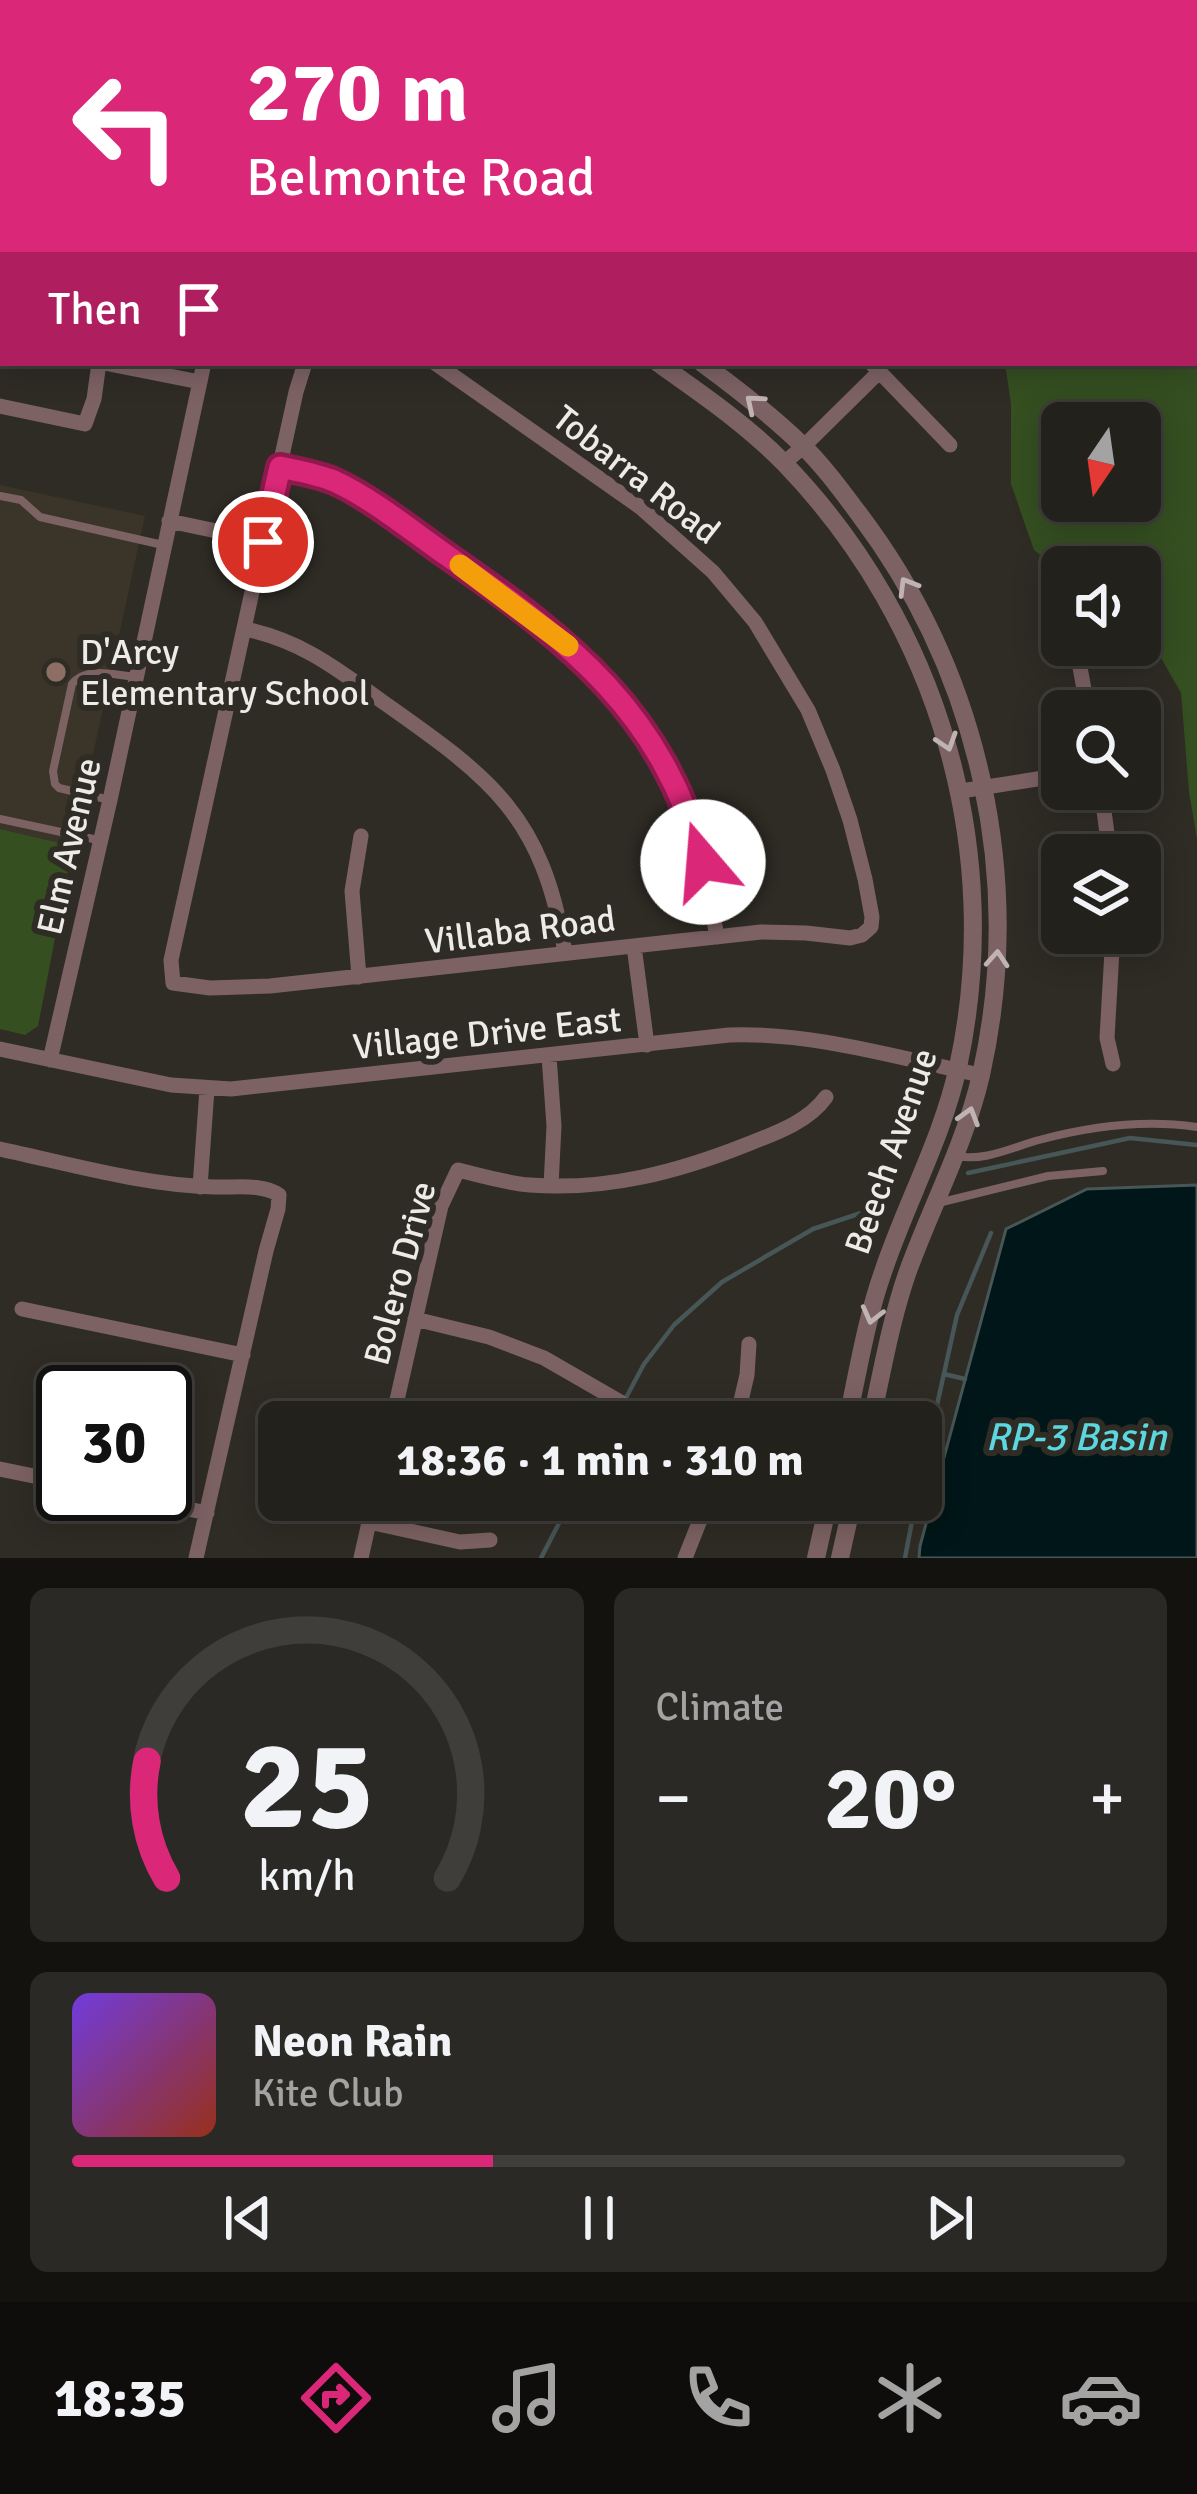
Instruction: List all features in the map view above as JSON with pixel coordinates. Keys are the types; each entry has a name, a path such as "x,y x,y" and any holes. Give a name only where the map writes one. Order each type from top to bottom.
{"street":[{"path":"0,406 85,424 101,366"},
{"path":"117,366 200,382"},
{"name":"Elm Avenue","path":"50,1060 203,366"},
{"path":"304,366 245,629 288,640 314,653 454,752 488,782 522,824 543,865 555,898 565,953"},
{"name":"Tobarra Road","path":"439,366 640,507 713,572 754,622 808,710 833,770 865,879 871,927"},
{"name":"Beech Avenue","path":"662,366 731,415 784,463 853,544 892,607 928,680 961,790 974,916 970,996 957,1070 941,1127 882,1273 852,1401"},
{"name":"Beech Avenue","path":"706,366 804,446 883,545 949,669 984,787 998,888 994,1001 980,1075 956,1156 908,1273 876,1401"},
{"path":"784,463 875,367 950,446"},
{"path":"280,467 335,482 374,505 534,618 589,665 642,728 677,789 699,849 717,937"},
{"path":"169,521 263,542"},
{"name":"Villaba Road","path":"245,629 171,960 173,983 191,988 239,988 761,932 850,938 871,927"},
{"path":"961,790 1041,778"},
{"path":"359,977 352,891 361,836"},
{"path":"634,946 647,1045"},
{"path":"1112,954 1107,1039 1113,1064"},
{"name":"Village Drive East","path":"0,1049 207,1089 278,1086 728,1035 784,1036 849,1046 980,1075"},
{"path":"550,1056 551,1186"},
{"path":"200,1187 207,1089"},
{"name":"Bolero Drive","path":"397,1401 441,1207 458,1170 506,1182 551,1186 618,1182 700,1163 809,1116 826,1097"},
{"path":"0,1148 134,1178 200,1187 260,1188 279,1195 196,1558"},
{"path":"22,1309 243,1355"},
{"path":"415,1319 515,1346 565,1368 620,1401"},
{"path":"742,1401 749,1344"},
{"path":"0,1468 36,1476"},
{"path":"192,1511 207,1514"},
{"path":"685,1558 699,1521"},
{"path":"816,1558 824,1521"},
{"path":"840,1558 848,1521"},
{"path":"361,1558 369,1522 460,1542 490,1540"}],"lane":[{"path":"0,496 21,500 40,517 164,545"},
{"path":"110,800 59,788 53,771 72,684 79,676 136,677"},
{"path":"0,819 100,840"},
{"path":"956,1156 969,1159 1118,1124 1197,1127"},
{"path":"937,1204 1048,1176 1103,1171"}],"shaded area":[{"name":"D'Arcy Elementary School","path":"0,485 145,516 73,846 0,829"}],"green space":[{"path":"1005,366 1197,366 1197,839 1181,693 1161,658 1161,546 1041,546 1041,556 1034,550 1011,484 1011,404"},
{"path":"0,829 73,846 38,1026 25,1035 0,1029"}],"water":[{"name":"RP-3 Basin","path":"1197,1185 1197,1558 919,1558 927,1521 942,1521 942,1465 1006,1229 1087,1189"}],"waterway":[{"path":"968,1173 1130,1138 1197,1145"},
{"path":"624,1401 644,1364 674,1325 722,1282 813,1229 888,1204"},
{"path":"938,1401 957,1315 991,1233"},
{"path":"944,1374 965,1379"},
{"path":"541,1558 560,1521"},
{"path":"905,1558 912,1521"}],"slow traffic":[{"path":"460,565 568,646"}],"place":[{"name":"D'Arcy Elementary School","path":"56,672"}],"route":[{"path":"263,542 280,467 312,474 374,505 534,618 589,665 642,728 677,789 703,862"}]}
